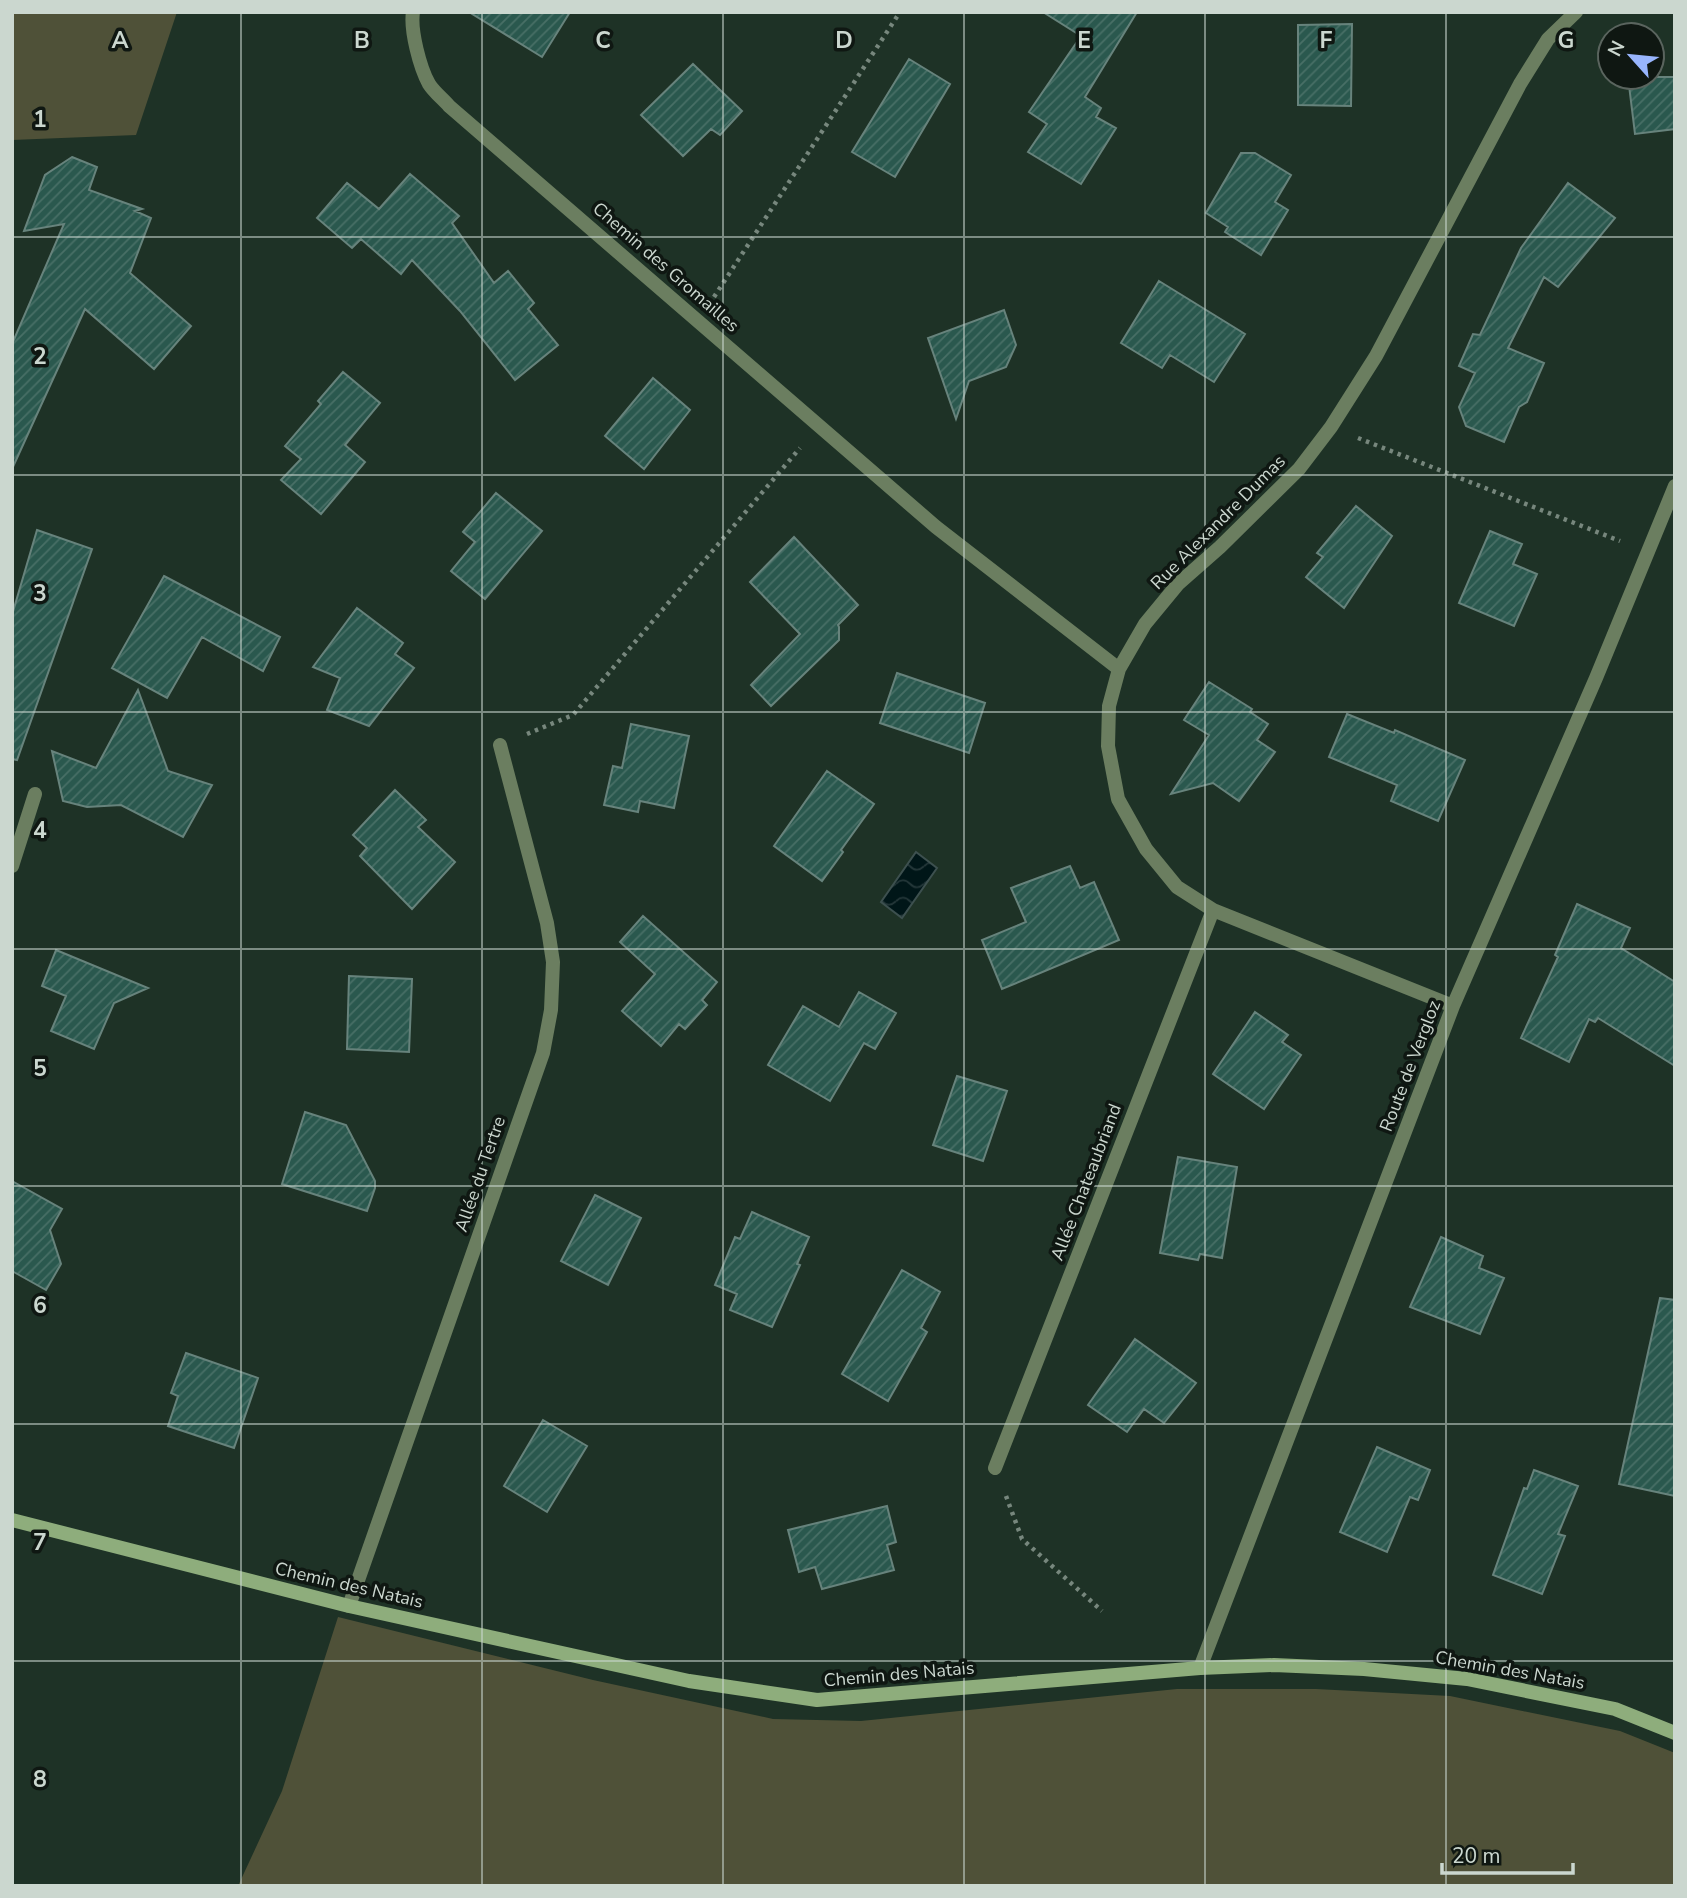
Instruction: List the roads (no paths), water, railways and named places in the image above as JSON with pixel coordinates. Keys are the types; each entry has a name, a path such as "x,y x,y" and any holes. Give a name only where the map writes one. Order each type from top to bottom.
{"street":[{"name":"Chemin des Gromailles","path":"413,12 412,22 418,53 429,85 449,106 936,527 1119,669"},
{"name":"Rue Alexandre Dumas","path":"1453,1006 1213,910 1177,887 1146,849 1118,799 1108,746 1109,706 1119,669 1145,624 1178,584 1220,547 1299,469 1331,428 1376,356 1520,84 1548,39 1576,12"},
{"name":"Route de Vergloz","path":"1200,1668 1453,1006 1596,678 1675,486"},
{"name":"Allée du Tertre","path":"349,1606 543,1054 551,1010 553,962 548,923 499,746"},
{"path":"12,866 36,794"},
{"name":"Allée Chateaubriand","path":"995,1468 1213,910"},
{"name":"Chemin des Natais","path":"12,1520 349,1606 689,1681 817,1700 1200,1668 1300,1666 1467,1679 1615,1709 1675,1734"}],"water":[{"path":"916,852 937,868 902,918 881,902"}]}
